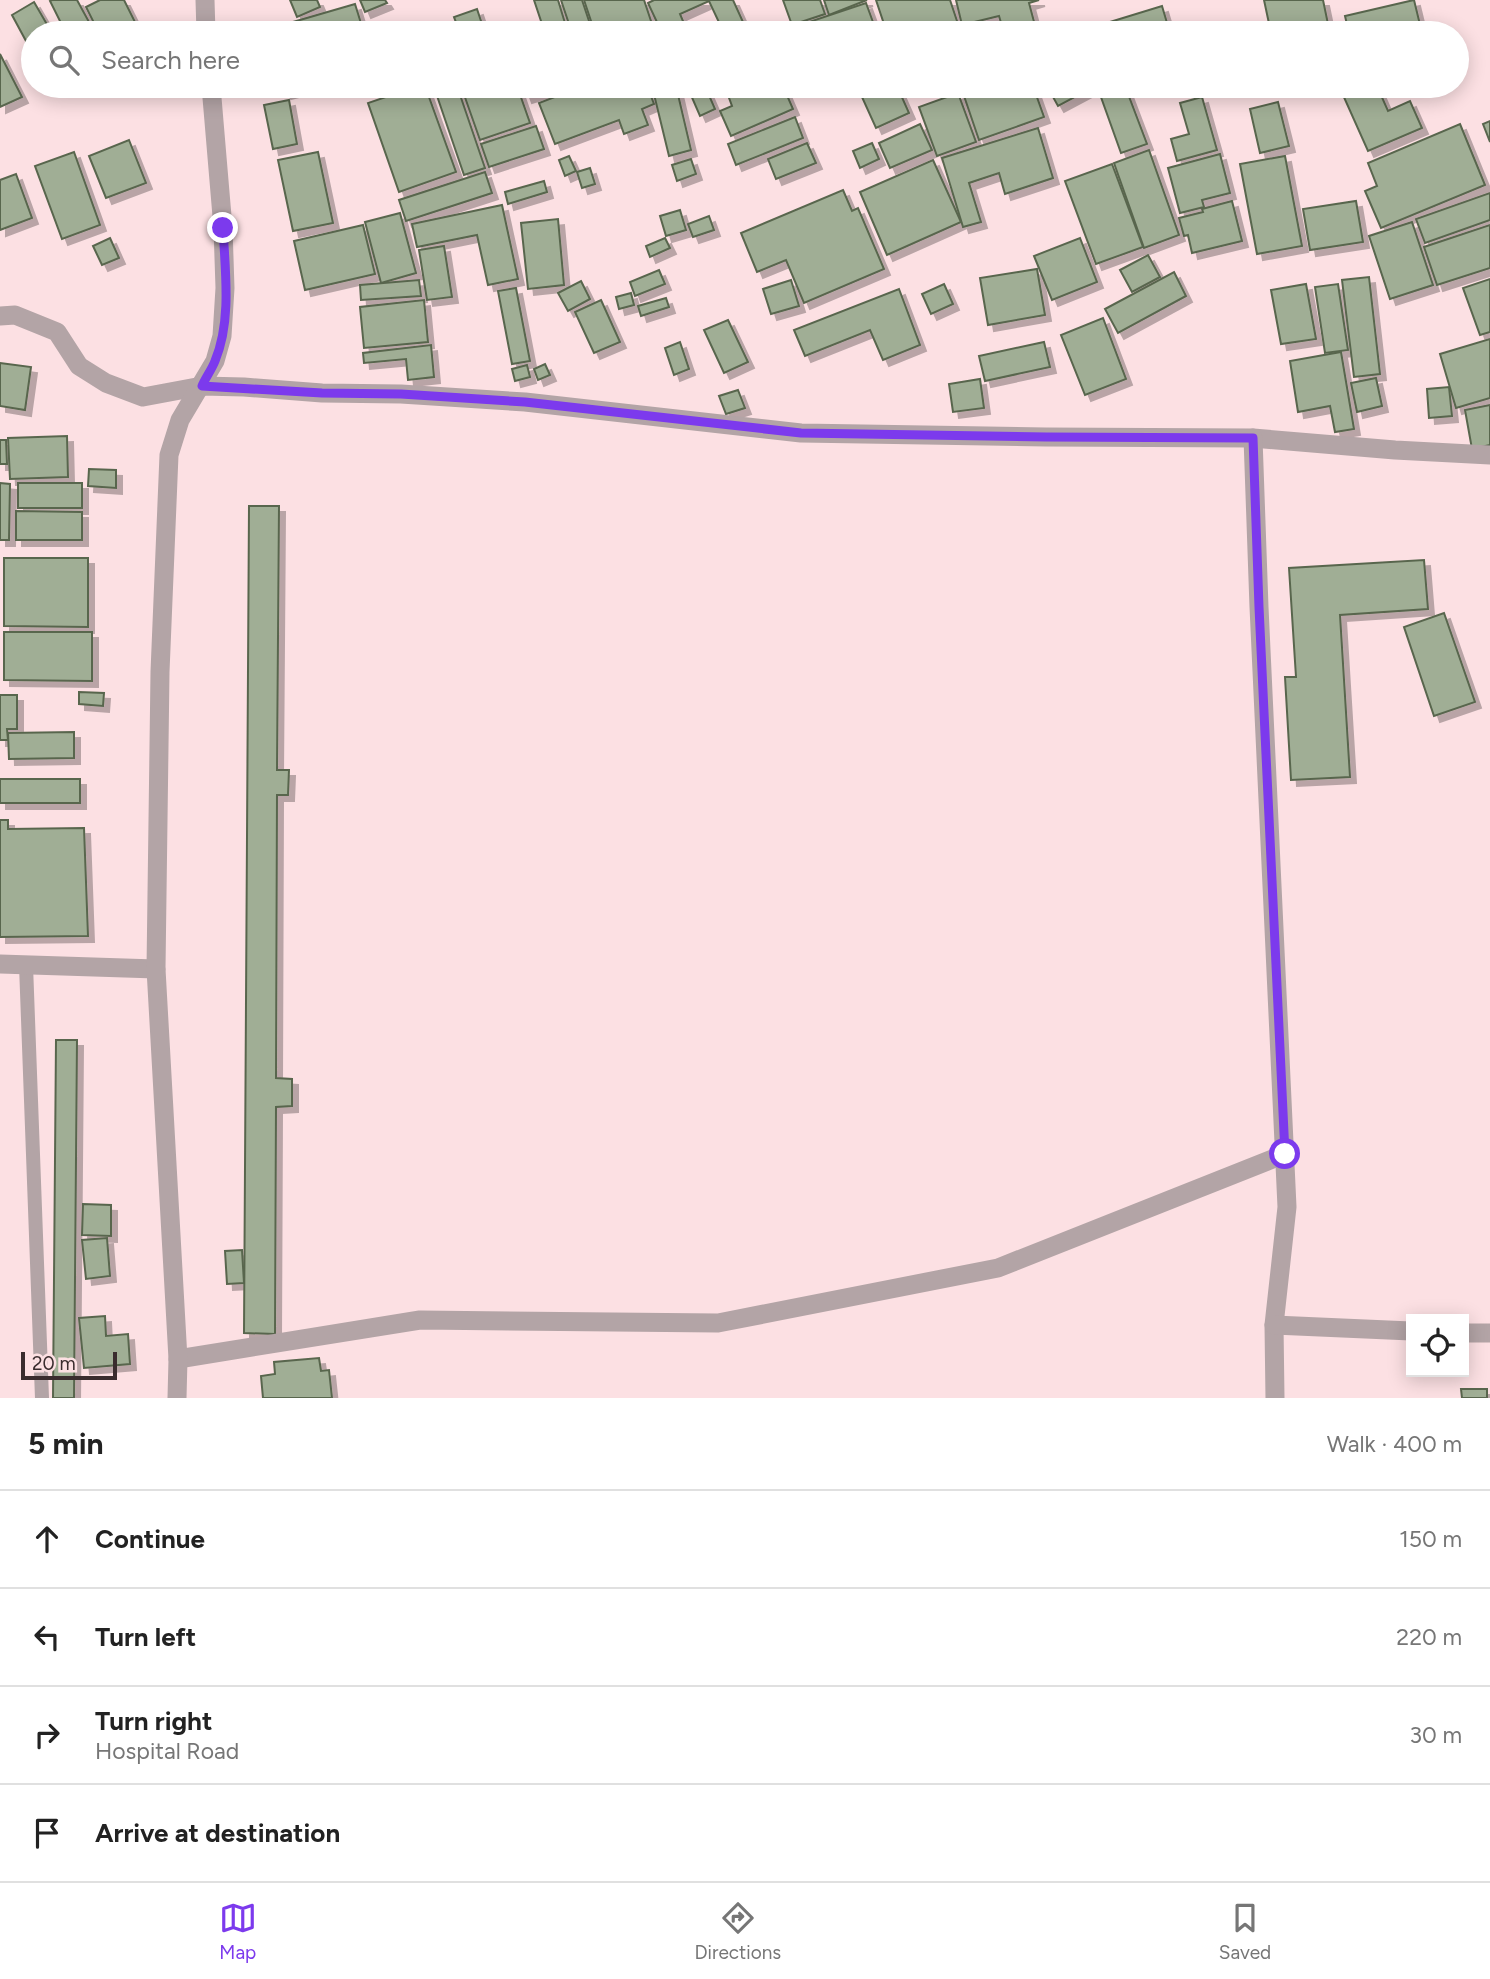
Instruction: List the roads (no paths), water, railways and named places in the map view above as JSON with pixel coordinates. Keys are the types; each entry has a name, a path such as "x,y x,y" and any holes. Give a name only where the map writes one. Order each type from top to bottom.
{"street":[{"path":"205,0 206,21"},
{"path":"177,1398 178,1359 156,968 160,672 169,455 180,420 215,361 222,336 226,288 212,98"},
{"path":"0,316 15,315 57,332 79,366 106,383 143,397 202,386 322,393 401,394 525,402 801,433 1253,438 1490,455"},
{"path":"1253,438 1287,1207 1274,1325 1275,1398"},
{"path":"0,964 156,968"},
{"path":"178,1359 420,1320 718,1323 998,1268 1285,1154"},
{"path":"1274,1325 1406,1331"},
{"path":"1469,1333 1490,1333"}],"lane":[{"path":"26,965 42,1398"}]}
